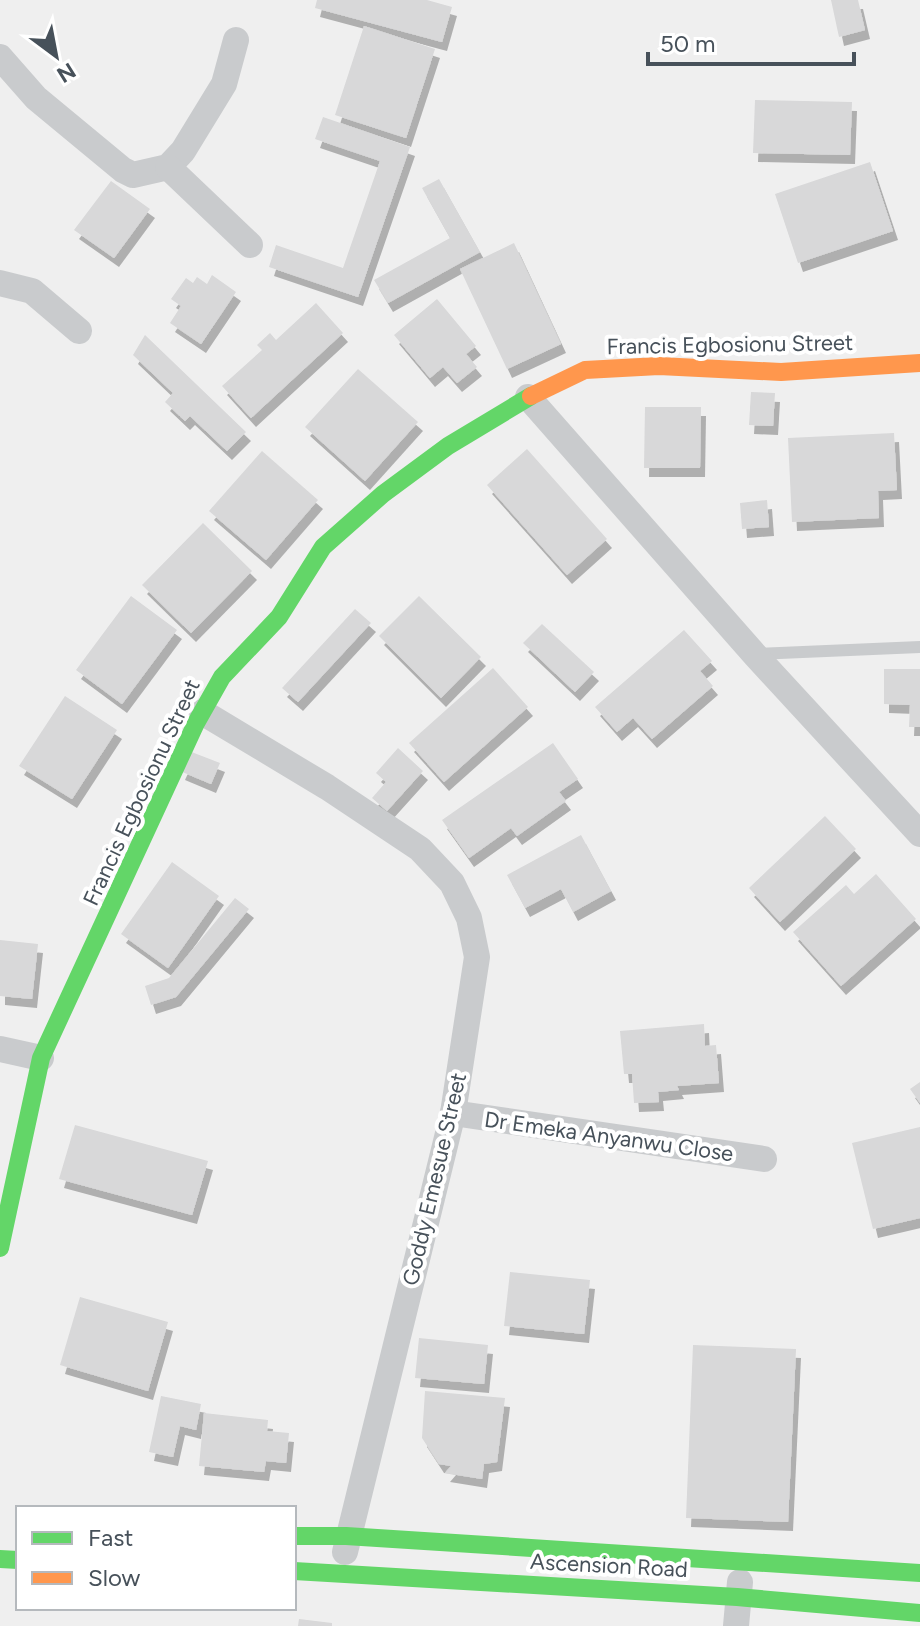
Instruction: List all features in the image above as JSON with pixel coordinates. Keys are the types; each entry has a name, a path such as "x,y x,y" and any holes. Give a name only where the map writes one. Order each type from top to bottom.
{"street":[{"path":"0,57 36,98 133,175 168,167 183,151 224,84 236,40"},
{"path":"168,167 250,245"},
{"path":"0,283 32,291 79,331"},
{"name":"Francis Egbosionu Street","path":"0,1248 41,1058 202,712 231,664 279,617 323,547 383,494 448,446 528,397 585,370 659,366 781,372 920,363"},
{"path":"528,397 755,655 920,834"},
{"name":"Goddy Emesue Street","path":"202,712 327,787 420,849 452,883 469,918 477,957 453,1113 346,1536 343,1573"},
{"path":"0,1049 41,1058"},
{"name":"Dr Emeka Anyanwu Close","path":"453,1113 764,1159"},
{"name":"Ascension Road","path":"296,1536 346,1536 920,1573"},
{"path":"736,1626 742,1563"},
{"name":"Ascension Road","path":"296,1571 737,1597 920,1613"}],"lane":[{"path":"755,655 920,647"}],"building":[{"path":"317,0 427,0 452,7 442,42 315,8"},
{"path":"831,0 858,0 865,30 839,37"},
{"path":"364,26 435,49 406,138 335,115"},
{"path":"755,100 852,102 850,155 753,153"},
{"path":"323,117 410,147 358,297 269,267 276,245 343,268 380,161 315,139"},
{"path":"870,162 893,231 798,263 775,194"},
{"path":"439,179 480,252 388,303 374,280 450,238 422,188"},
{"path":"111,181 150,209 114,258 74,230"},
{"path":"514,243 561,344 507,369 460,269"},
{"path":"212,275 236,292 201,344 170,323 181,306 171,299 186,278 193,283 197,277 207,284"},
{"path":"437,299 476,346 466,354 477,367 457,383 443,367 430,378 394,335"},
{"path":"316,303 343,333 251,418 222,386 262,350 257,345 270,333 276,340"},
{"path":"145,335 246,432 227,451 190,416 185,421 165,402 173,393 133,355"},
{"path":"358,369 418,422 365,481 305,427"},
{"path":"751,392 775,393 773,426 749,425"},
{"path":"645,407 701,407 700,468 644,468"},
{"path":"894,433 897,490 878,491 879,518 792,522 788,438"},
{"path":"527,449 607,539 567,575 487,485"},
{"path":"262,451 318,500 266,560 209,511"},
{"path":"767,500 769,527 742,529 740,503"},
{"path":"203,523 252,571 191,633 142,585"},
{"path":"131,596 177,630 122,704 76,670"},
{"path":"419,596 481,657 441,698 379,636"},
{"path":"355,609 371,623 298,702 282,688"},
{"path":"542,624 594,672 575,692 523,643"},
{"path":"684,630 712,661 700,671 713,686 652,739 633,718 617,732 595,707"},
{"path":"493,668 528,707 444,782 409,743"},
{"path":"884,669 920,669 920,727 909,727 910,705 884,704"},
{"path":"65,696 117,730 72,799 19,766"},
{"path":"553,743 578,779 559,792 566,801 517,836 511,828 469,858 442,820"},
{"path":"398,748 423,771 387,811 372,798 386,782 376,773"},
{"path":"189,751 220,763 211,784 180,771"},
{"path":"825,816 856,849 780,922 749,888"},
{"path":"581,835 611,891 573,912 561,889 525,908 507,875"},
{"path":"172,862 219,896 168,968 121,934"},
{"path":"876,874 916,919 841,986 793,932 846,885 854,894"},
{"path":"235,898 249,909 176,997 151,1005 145,986 169,978"},
{"path":"0,940 38,944 32,999 0,996"},
{"path":"704,1024 705,1046 716,1045 719,1083 677,1086 679,1090 658,1092 659,1102 634,1103 632,1074 624,1074 620,1031"},
{"path":"920,1082 920,1103 910,1089"},
{"path":"75,1125 208,1161 192,1215 59,1179"},
{"path":"920,1127 920,1218 873,1229 852,1143"},
{"path":"510,1272 590,1280 584,1334 504,1326"},
{"path":"80,1297 168,1322 148,1391 60,1365"},
{"path":"419,1338 488,1345 484,1384 415,1378"},
{"path":"693,1345 796,1349 788,1522 686,1518"},
{"path":"425,1391 505,1398 497,1462 484,1464 482,1479 445,1473 451,1466 439,1464 422,1438"},
{"path":"161,1396 201,1404 196,1430 180,1426 173,1457 149,1452"},
{"path":"204,1413 268,1420 267,1431 289,1433 286,1463 266,1461 264,1472 199,1466"},
{"path":"299,1619 332,1623 332,1626 298,1626"}],"traffic: fast":[{"path":"0,1248 41,1058 196,723 222,677 279,617 323,547 383,494 448,446 531,396"},
{"path":"296,1536 346,1536 920,1573"},
{"path":"0,1559 16,1560"},
{"path":"296,1571 737,1597 920,1613"}],"traffic: slow":[{"path":"531,396 585,370 659,366 781,372 920,363"}]}
